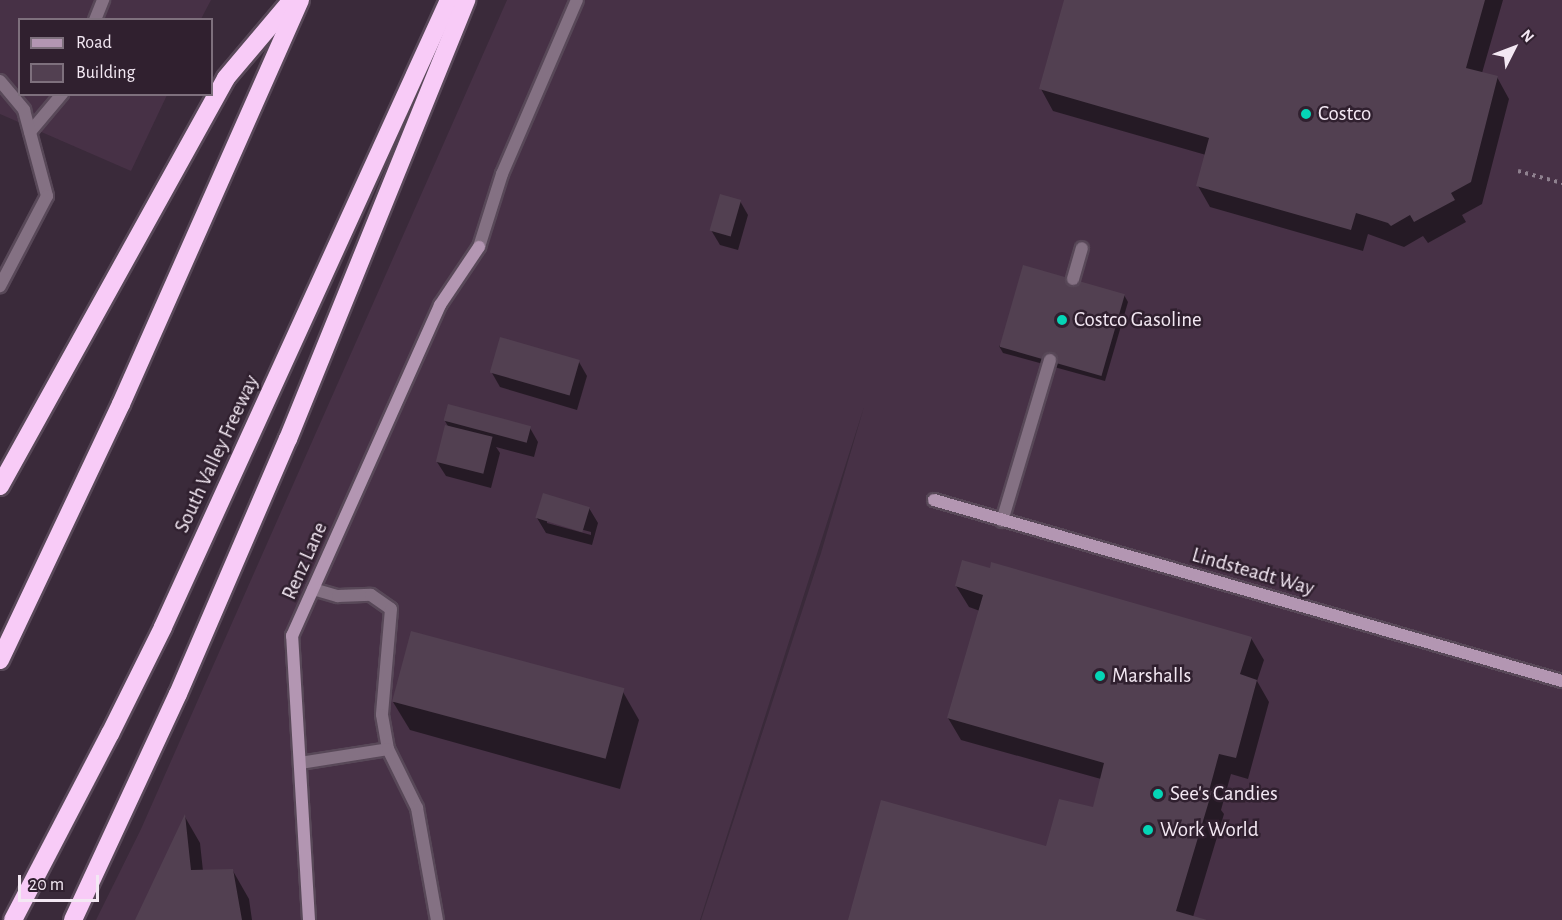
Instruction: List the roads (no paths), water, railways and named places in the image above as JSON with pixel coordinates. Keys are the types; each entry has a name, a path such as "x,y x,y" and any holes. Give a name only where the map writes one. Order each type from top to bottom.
{"highway":[{"path":"0,486 226,78 292,0"},
{"path":"0,660 121,404 300,0"},
{"name":"South Valley Freeway","path":"13,920 105,745 163,627 449,0"},
{"path":"73,920 178,694 288,439 466,0"}],"street":[{"path":"96,18 103,0"},
{"name":"Renz Lane","path":"309,920 292,636 440,305 479,247 502,174 577,0"},
{"path":"0,81 24,110 47,196 0,286"},
{"path":"30,132 60,96"},
{"path":"1073,279 1082,248"},
{"path":"1002,521 1050,360"},
{"name":"Lindsteadt Way","path":"934,500 1562,681"},
{"path":"313,589 338,596 371,595 391,609 382,715 388,749 417,808 437,920"},
{"path":"300,763 388,749"}],"place":[{"name":"Costco","path":"1306,114"},
{"name":"Costco Gasoline","path":"1062,320"},
{"name":"Marshalls","path":"1100,676"},
{"name":"See's Candies","path":"1158,794"},
{"name":"Work World","path":"1148,830"}]}
